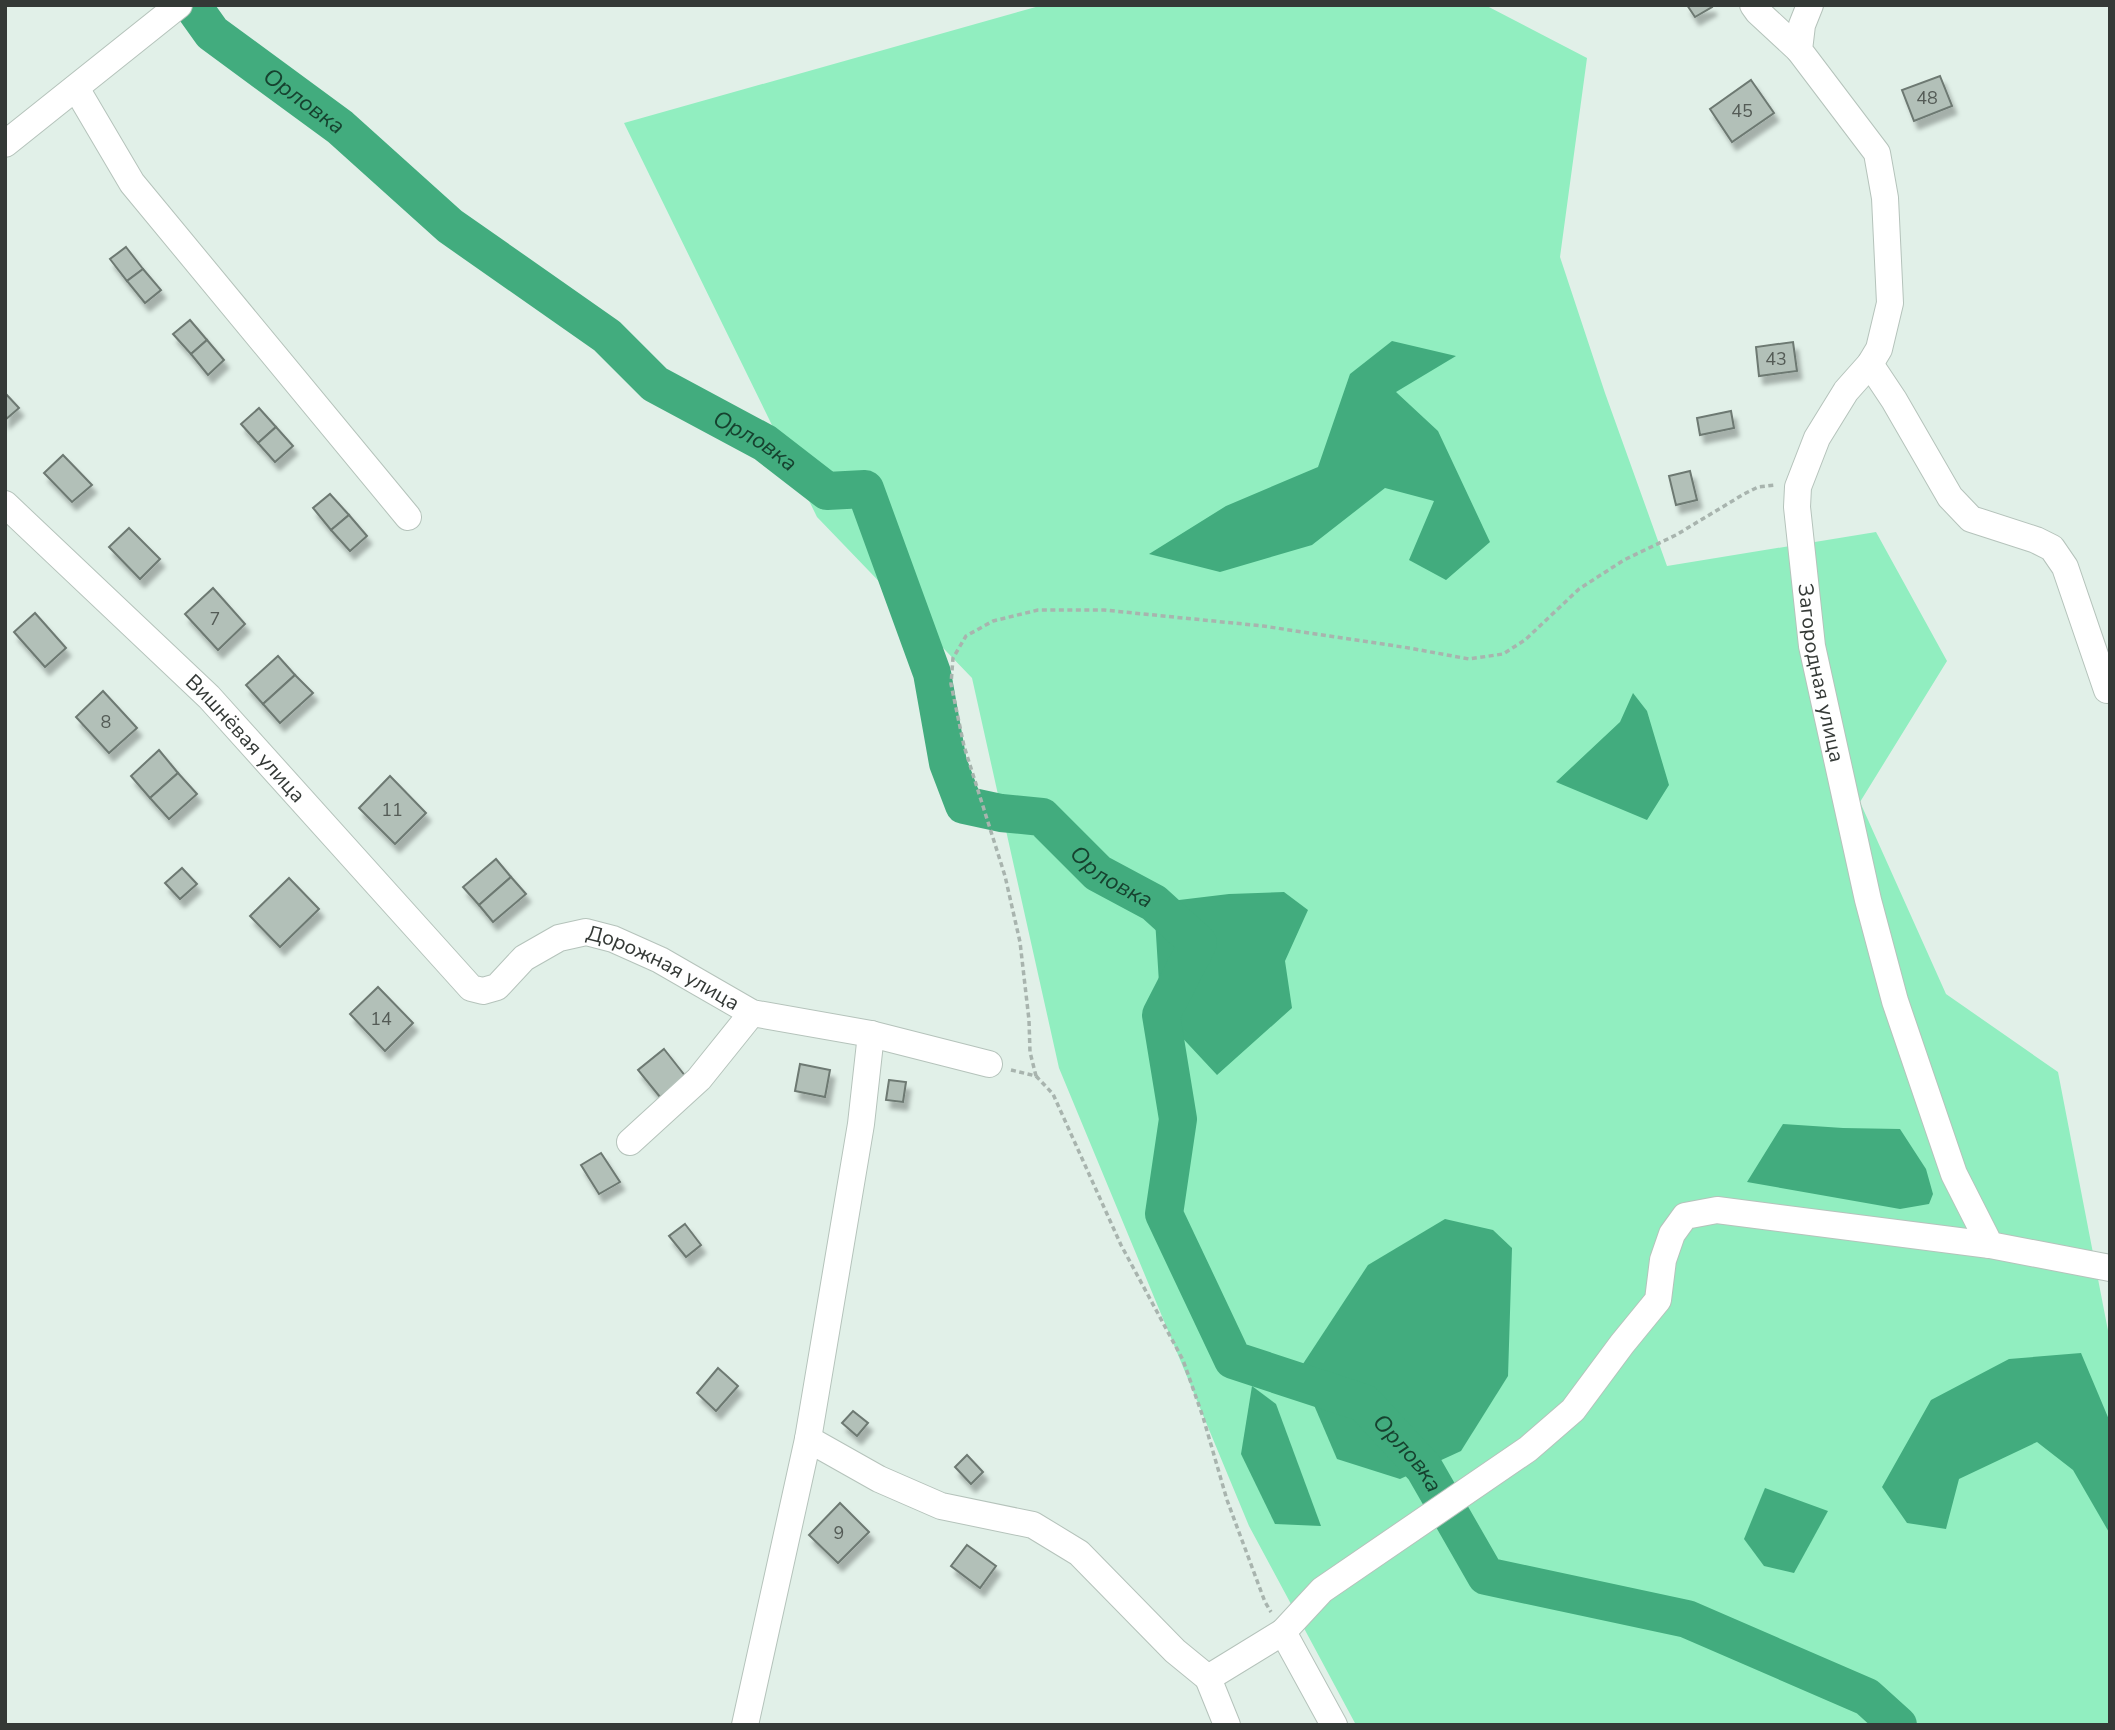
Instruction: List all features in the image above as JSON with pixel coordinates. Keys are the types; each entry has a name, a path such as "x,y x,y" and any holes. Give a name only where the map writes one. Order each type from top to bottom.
{"street":[{"name":"Загородная улица","path":"1753,5 1798,50 1877,153 1885,198 1890,303 1879,349 1870,364 1846,391 1817,438 1798,486 1797,507 1812,646 1868,900 1895,1001 1954,1174 1990,1245"},
{"path":"1798,50 1802,26 1810,5"},
{"path":"5,144 170,12"},
{"path":"76,88 132,184 408,517"},
{"path":"1870,364 1950,497 1971,519 2014,532 2052,548 2065,567 2107,690"},
{"name":"Вишнёвая улица","path":"5,504 209,697 471,988"},
{"name":"Дорожная улица","path":"471,988 483,991 498,987 524,958 559,938 586,932 613,939 660,960 752,1013 871,1034 989,1064"},
{"path":"630,1142 699,1080 752,1013"},
{"path":"745,1725 808,1439 861,1124 871,1034"},
{"path":"1208,1678 1283,1632 1322,1590 1528,1449 1573,1410 1658,1300 1663,1260 1672,1234 1685,1216 1717,1210 1990,1245 2110,1268"},
{"path":"808,1439 879,1479 941,1506 1033,1525 1079,1553 1175,1651 1208,1678 1227,1725"},
{"path":"1283,1632 1335,1725"}],"path":[{"path":"1036,1076 1030,1052 1020,942 1005,876 964,746 951,684 953,658 966,636 993,621 1038,610 1104,610 1264,626 1469,659 1503,654 1525,640 1579,589 1624,560 1676,535 1758,487 1798,486"},
{"path":"989,1064 1036,1076 1054,1094 1121,1245 1184,1360 1227,1500 1255,1577 1265,1602 1283,1632"}],"shaded area":[{"path":"1043,5 1485,5 1587,58 1560,257 1667,566 1876,532 1947,661 1860,802 1946,994 2058,1072 2110,1341 2110,1725 1356,1725 1249,1526 1059,1068 972,678 817,517 624,123"}],"water":[{"path":"1392,341 1456,356 1396,392 1438,431 1490,542 1446,580 1409,560 1434,501 1385,488 1312,545 1220,572 1149,554 1226,506 1318,467 1350,374"},
{"path":"1633,693 1647,711 1669,785 1647,820 1556,782 1620,722"},
{"path":"1284,892 1308,910 1285,961 1292,1008 1217,1075 1161,1015 1154,903 1229,894"},
{"path":"1783,1124 1900,1129 1926,1169 1933,1194 1929,1204 1900,1209 1747,1182"},
{"path":"1445,1219 1493,1230 1512,1248 1508,1376 1461,1451 1400,1479 1337,1459 1299,1370 1368,1265"},
{"path":"2081,1353 2110,1422 2110,1534 2073,1470 2037,1442 1959,1479 1946,1529 1907,1523 1882,1487 1931,1400 2009,1359"},
{"path":"1252,1386 1276,1404 1321,1526 1275,1524 1241,1454"},
{"path":"1765,1488 1828,1511 1794,1573 1764,1566 1744,1539"}],"building":[{"path":"1687,5 1711,5 1712,7 1695,17"},
{"path":"1940,76 1952,106 1914,121 1902,90"},
{"path":"1751,80 1774,113 1732,142 1710,109"},
{"path":"126,247 143,269 127,281 110,259"},
{"path":"143,269 161,290 145,303 127,281"},
{"path":"190,320 207,340 191,354 173,334"},
{"path":"207,340 224,360 208,375 191,354"},
{"path":"1793,342 1797,371 1759,376 1756,347"},
{"path":"5,393 19,408 5,420"},
{"path":"259,408 276,427 258,443 241,424"},
{"path":"1731,411 1734,428 1700,435 1697,418"},
{"path":"276,427 293,446 275,462 258,443"},
{"path":"63,455 92,485 72,502 44,473"},
{"path":"1690,471 1697,500 1676,505 1669,476"},
{"path":"330,494 349,515 331,530 313,508"},
{"path":"349,515 367,536 350,551 331,530"},
{"path":"129,528 160,559 140,579 109,547"},
{"path":"213,588 245,624 218,650 185,614"},
{"path":"35,613 66,648 45,667 14,632"},
{"path":"278,656 295,675 263,704 246,685"},
{"path":"295,675 313,693 280,723 263,704"},
{"path":"103,691 137,728 109,753 76,717"},
{"path":"159,750 178,773 150,798 131,776"},
{"path":"178,773 197,794 169,819 150,798"},
{"path":"390,776 426,813 395,844 359,808"},
{"path":"496,859 511,877 479,905 463,887"},
{"path":"182,868 197,884 180,899 165,883"},
{"path":"511,877 526,894 493,922 479,905"},
{"path":"289,878 319,909 280,947 250,916"},
{"path":"378,987 413,1023 385,1051 350,1014"},
{"path":"664,1049 686,1077 660,1097 638,1070"},
{"path":"800,1064 830,1070 825,1097 795,1091"},
{"path":"889,1080 906,1082 903,1102 886,1100"},
{"path":"601,1153 620,1182 599,1194 581,1165"},
{"path":"685,1224 701,1245 686,1257 669,1236"},
{"path":"718,1368 738,1386 716,1411 697,1393"},
{"path":"853,1411 868,1423 857,1436 842,1423"},
{"path":"967,1455 983,1472 971,1484 955,1467"},
{"path":"840,1503 869,1532 838,1563 809,1535"},
{"path":"967,1545 996,1566 980,1588 951,1566"}],"waterway":[{"name":"Орловка","path":"192,5 212,33 340,127 450,226 607,336 655,384 765,443 827,491 865,489 932,673 948,763 964,805 1001,813 1042,817 1098,873 1154,903 1198,943 1161,1015 1178,1119 1164,1214 1233,1360 1364,1403 1424,1468 1486,1576 1687,1619 1867,1697 1898,1725"}]}
